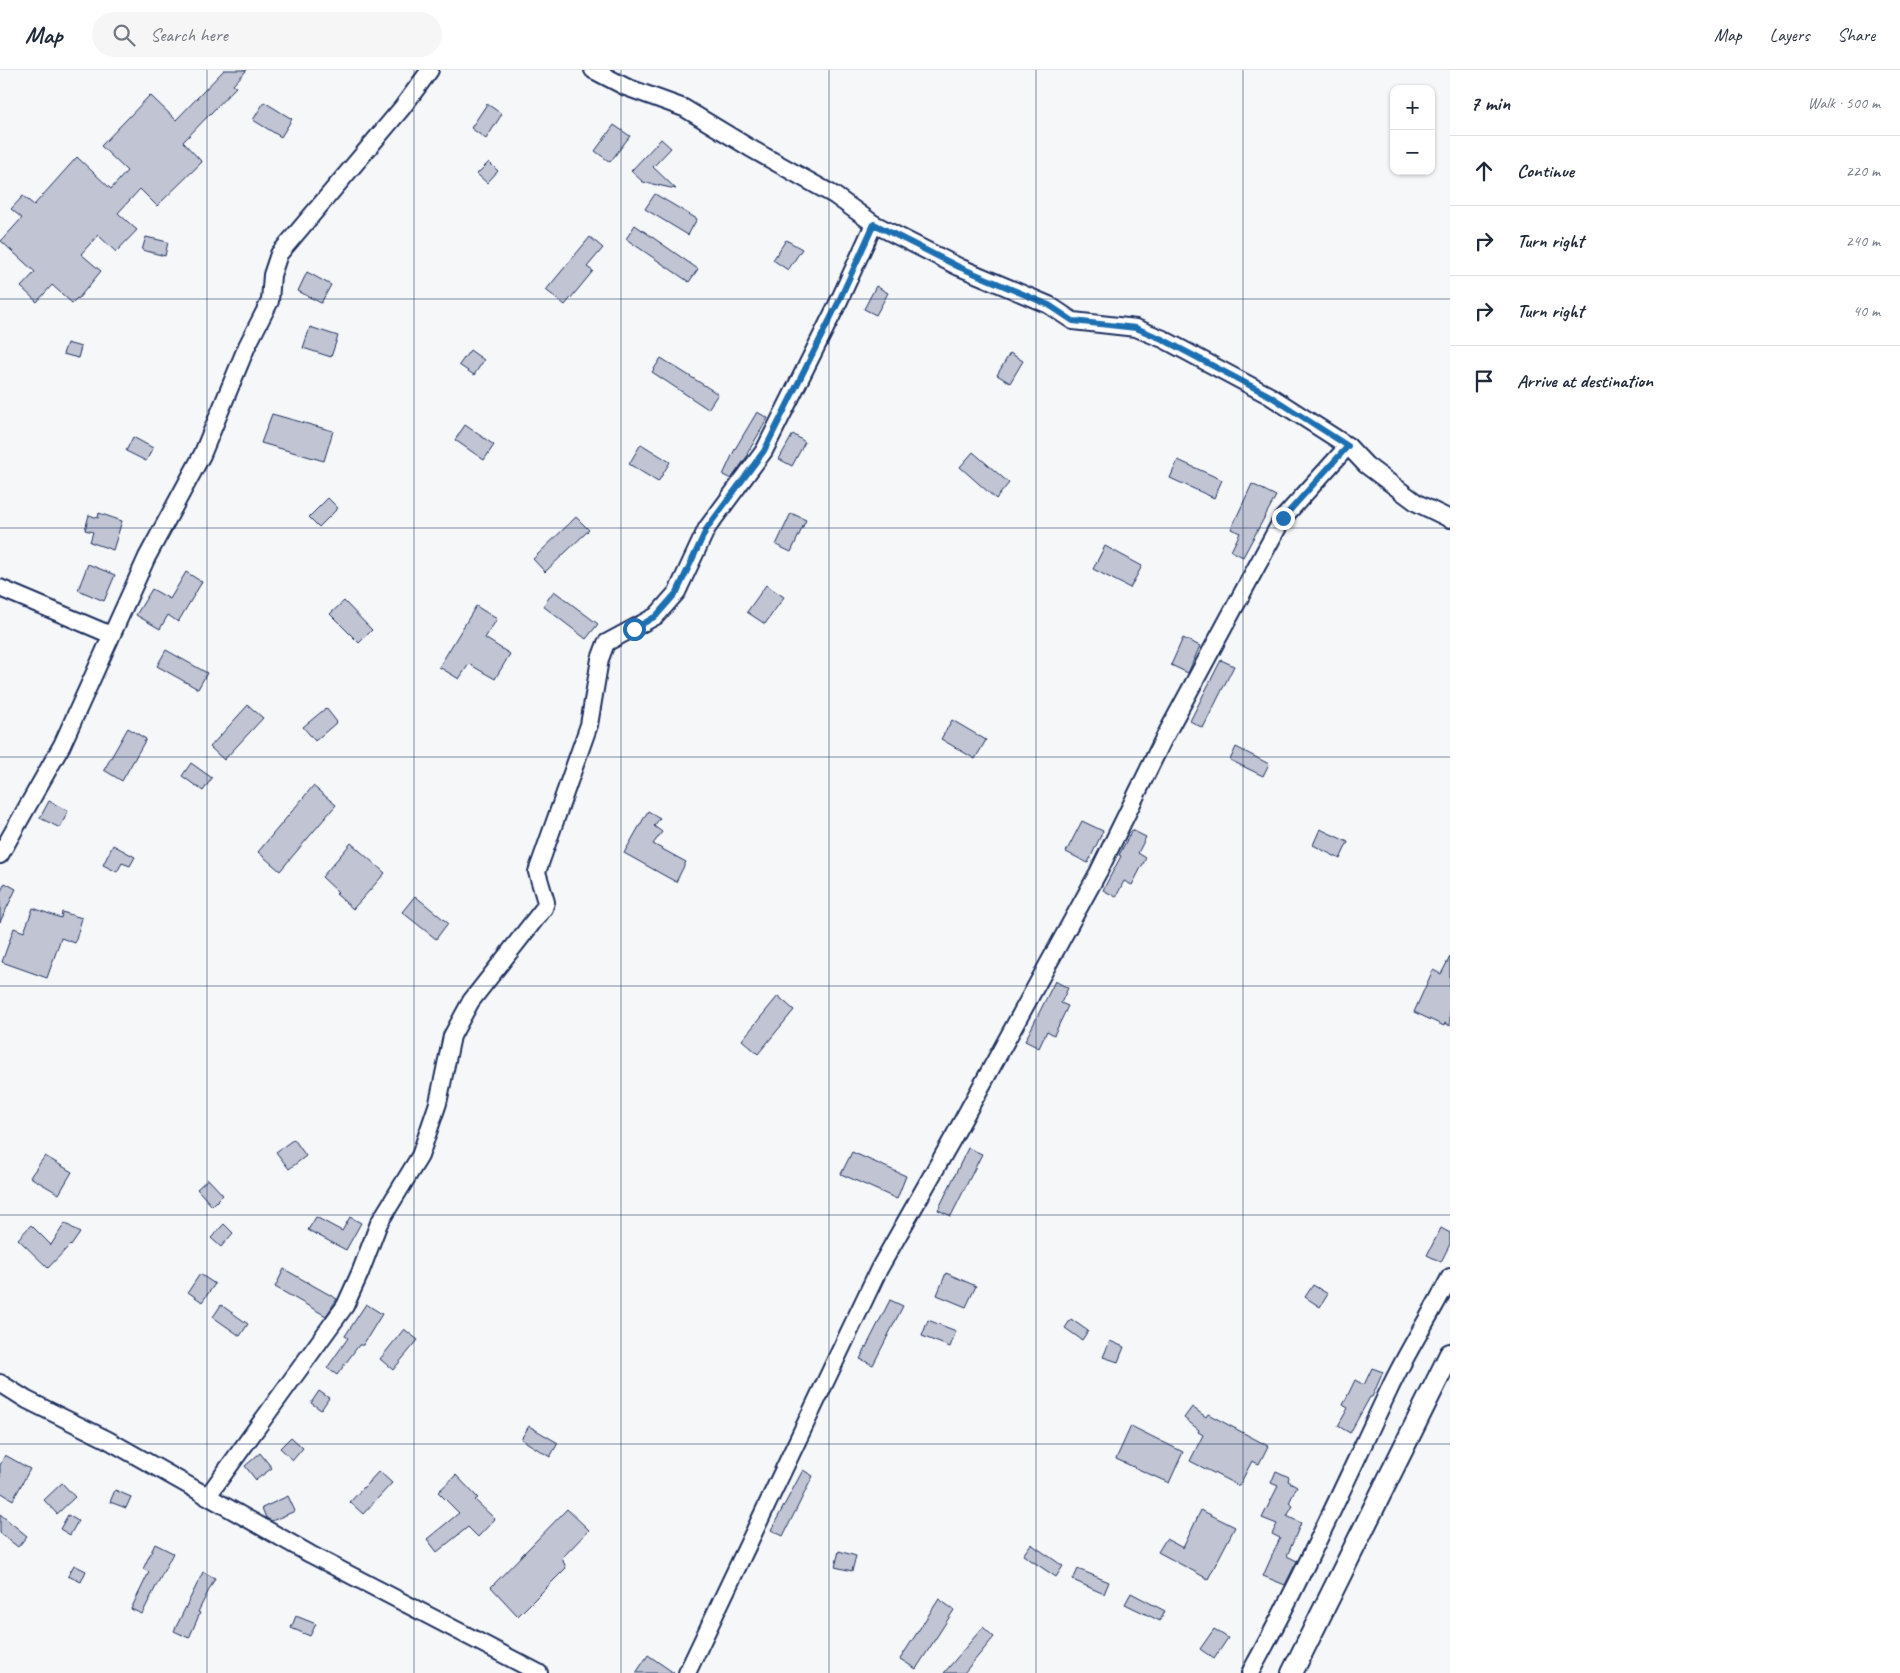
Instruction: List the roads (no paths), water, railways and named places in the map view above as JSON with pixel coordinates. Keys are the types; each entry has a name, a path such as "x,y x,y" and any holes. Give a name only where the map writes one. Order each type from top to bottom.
{"main road":[{"path":"1292,1673 1450,1354"}],"street":[{"path":"0,855 62,745 147,557 202,455 247,346 270,300 272,276 279,254 402,108 430,70"},
{"path":"593,70 626,87 684,108 834,195 874,224 959,267 1049,305 1073,321 1136,328 1162,339 1270,396 1348,446 1366,465 1417,503 1450,520"},
{"path":"207,1497 345,1306 380,1223 420,1156 438,1102 452,1036 471,1001 544,908 546,902 537,872 589,726 600,659 606,643 656,616 677,592 707,528 764,451 838,303 874,224"},
{"path":"687,1673 879,1269 954,1138 1099,871 1163,740 1283,518 1348,446"},
{"path":"0,588 111,635"},
{"path":"1250,1673 1273,1632 1342,1492 1390,1388 1450,1276"},
{"path":"0,1383 27,1400 108,1440 310,1554 538,1673"}]}
